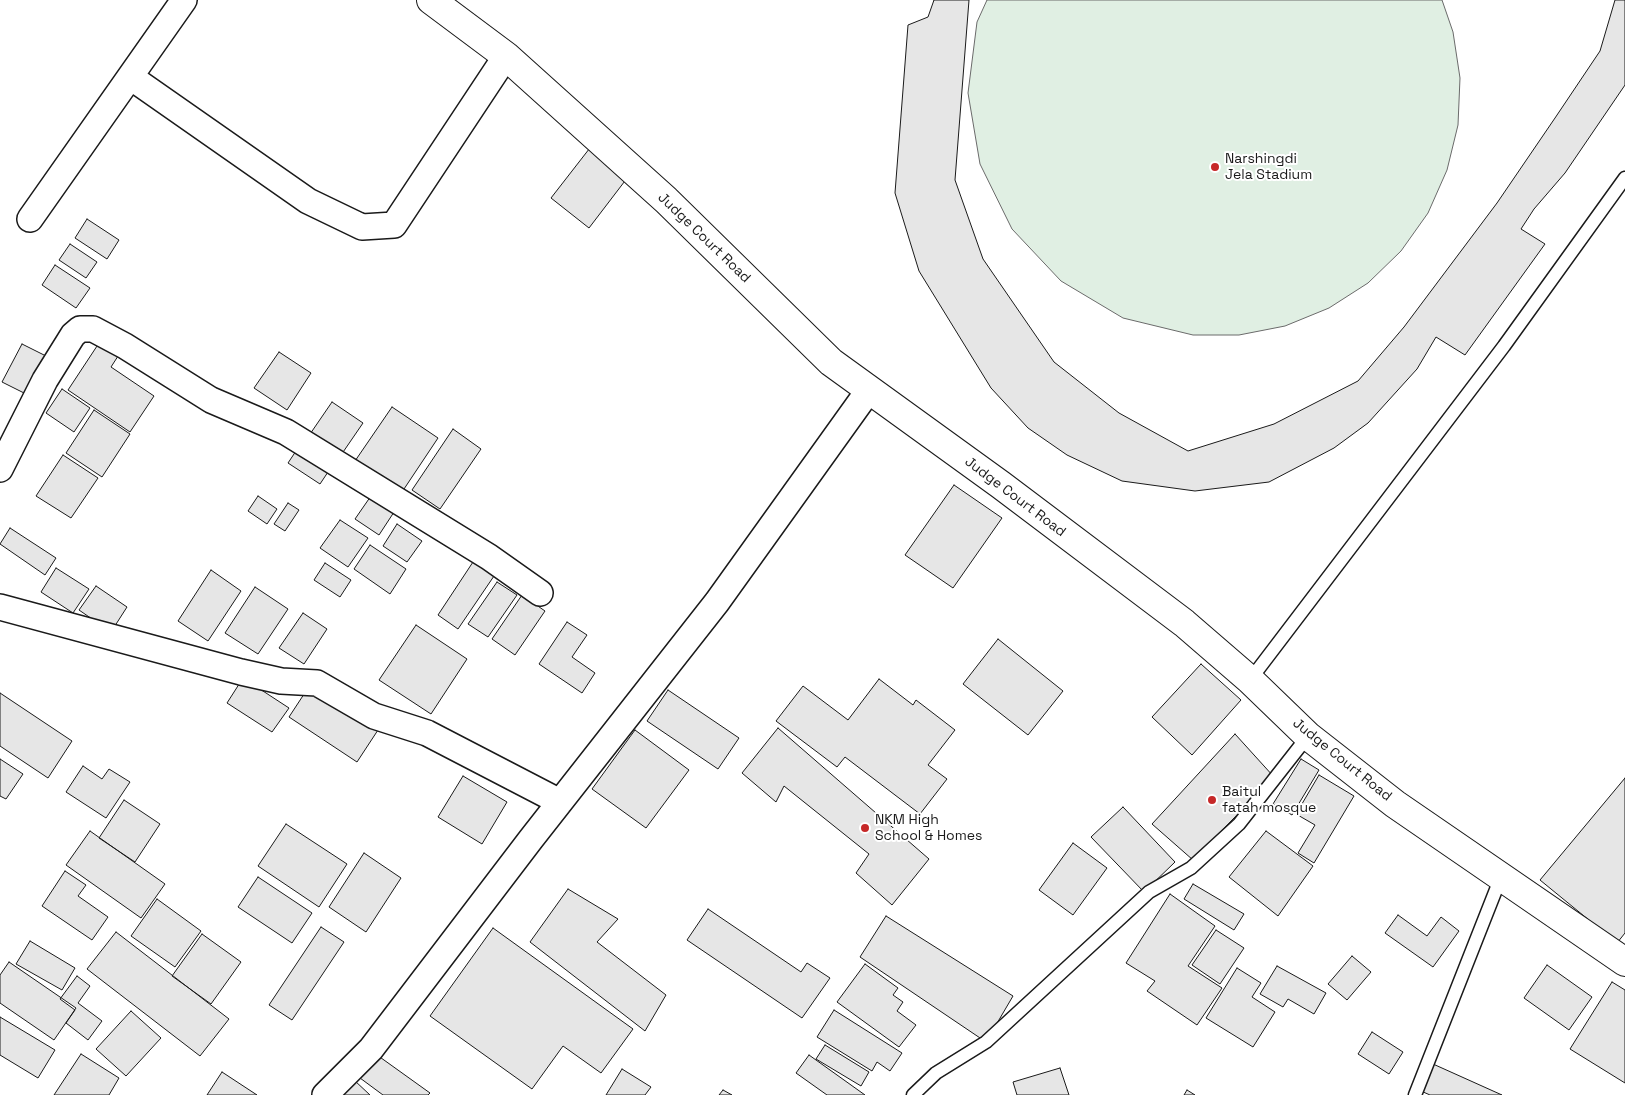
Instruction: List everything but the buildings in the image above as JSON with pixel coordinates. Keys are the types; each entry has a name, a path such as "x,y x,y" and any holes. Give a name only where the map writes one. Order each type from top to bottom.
{"street":[{"path":"30,220 132,78 184,0"},
{"name":"Judge Court Road","path":"430,0 506,56 666,200 831,362 1176,617 1250,680 1308,736 1395,804 1625,962"},
{"path":"132,78 308,201 362,228 394,225 506,56"},
{"path":"0,469 45,380 72,335 80,329 93,329 126,346 211,400 286,432 489,557 540,594"},
{"path":"325,1095 371,1049 560,802 717,602 869,390"},
{"path":"0,607 241,672 281,681 317,683 374,716 427,734 560,802"}],"lane":[{"path":"1250,680 1504,346 1625,178"},
{"path":"914,1095 936,1073 986,1042 1149,892 1198,862 1239,824 1308,736"},
{"path":"1414,1095 1501,877"}],"green space":[{"name":"Narshingdi Jela Stadium","path":"987,0 1442,0 1453,32 1460,78 1458,125 1447,170 1428,213 1401,251 1368,283 1329,308 1285,326 1239,335 1193,335 1123,318 1061,281 1012,229 980,164 968,93 977,22"}],"place":[{"name":"Narshingdi Jela Stadium","path":"1215,167"},
{"name":"Baitul fatah mosque","path":"1212,800"},
{"name":"NKM High School & Homes","path":"865,828"}]}
